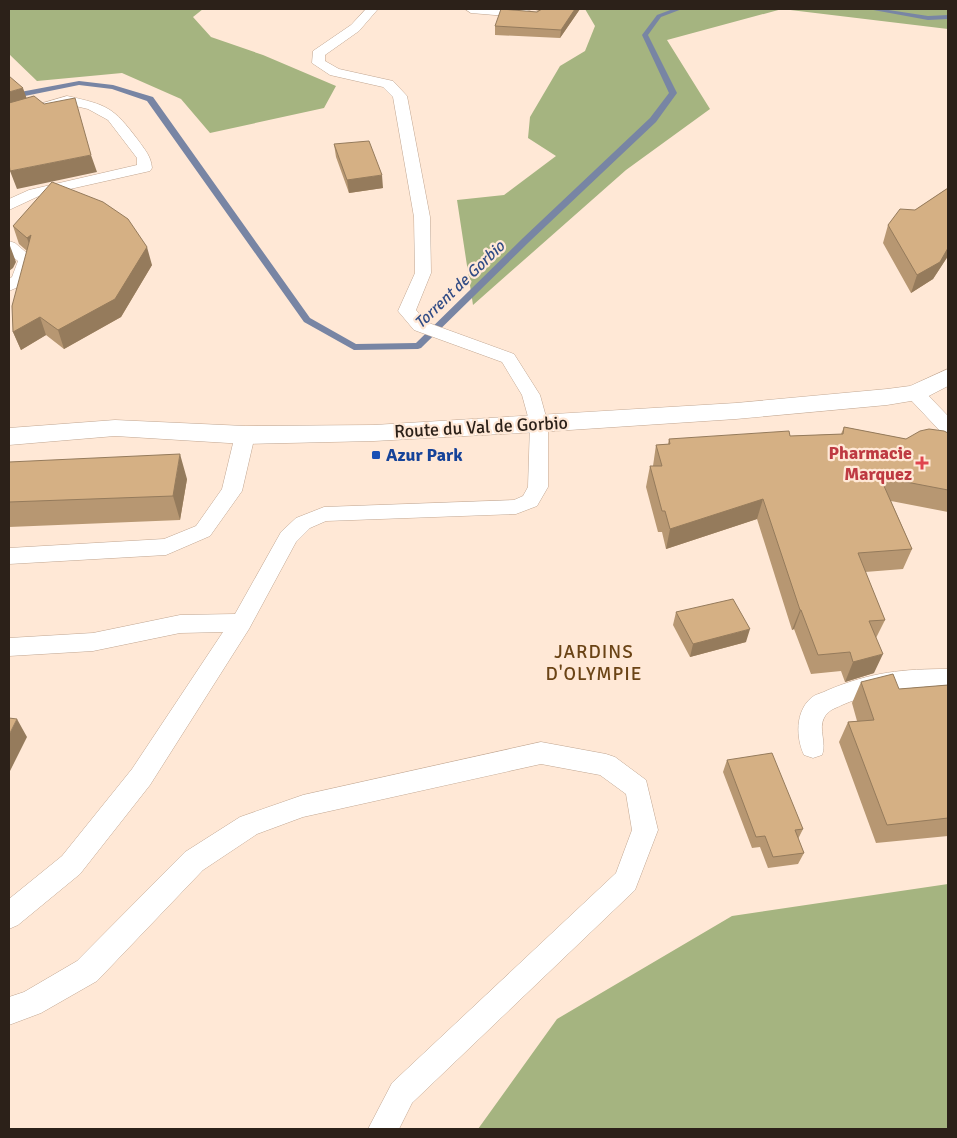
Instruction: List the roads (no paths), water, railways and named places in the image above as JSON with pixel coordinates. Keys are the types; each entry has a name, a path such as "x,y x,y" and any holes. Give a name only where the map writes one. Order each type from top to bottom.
{"street":[{"name":"Route du Val de Gorbio","path":"9,437 114,428 245,436 539,424 736,411 916,393 948,377"}],"lane":[{"path":"9,916 71,866 141,777 241,623 288,537 303,523 324,514 516,507 530,500 538,487 539,424 531,395 508,358 420,326 407,311 423,273 422,217 400,96 388,84 334,72 319,63 318,54 355,28 372,9"},
{"path":"471,9 537,15"},
{"path":"9,117 67,100 93,106 113,117 144,158 145,168 34,194 9,205"},
{"path":"9,246 27,260 20,280 9,286"},
{"path":"916,393 948,426"},
{"path":"9,556 166,547 203,531 232,490 245,436"},
{"path":"9,647 93,642 180,624 241,623"},
{"path":"813,748 810,720 819,704 853,690 889,680 948,678"},
{"path":"9,1011 31,1003 86,972 194,861 249,825 303,806 541,753 606,765 637,788 645,830 626,881 402,1093 383,1129"}],"waterway":[{"name":"Torrent de Gorbio","path":"9,100 18,95 79,83 113,87 150,99 307,320 354,347 418,346 526,240 653,120 673,93 645,35 659,16 679,9"},
{"name":"Torrent de Gorbio","path":"871,9 928,18 948,17"}],"place":[{"name":"Azur Park","path":"376,455"},
{"name":"Pharmacie Marquez","path":"922,463"}],"district":[{"name":"JARDINS D'OLYMPIE","path":"594,662"}]}
